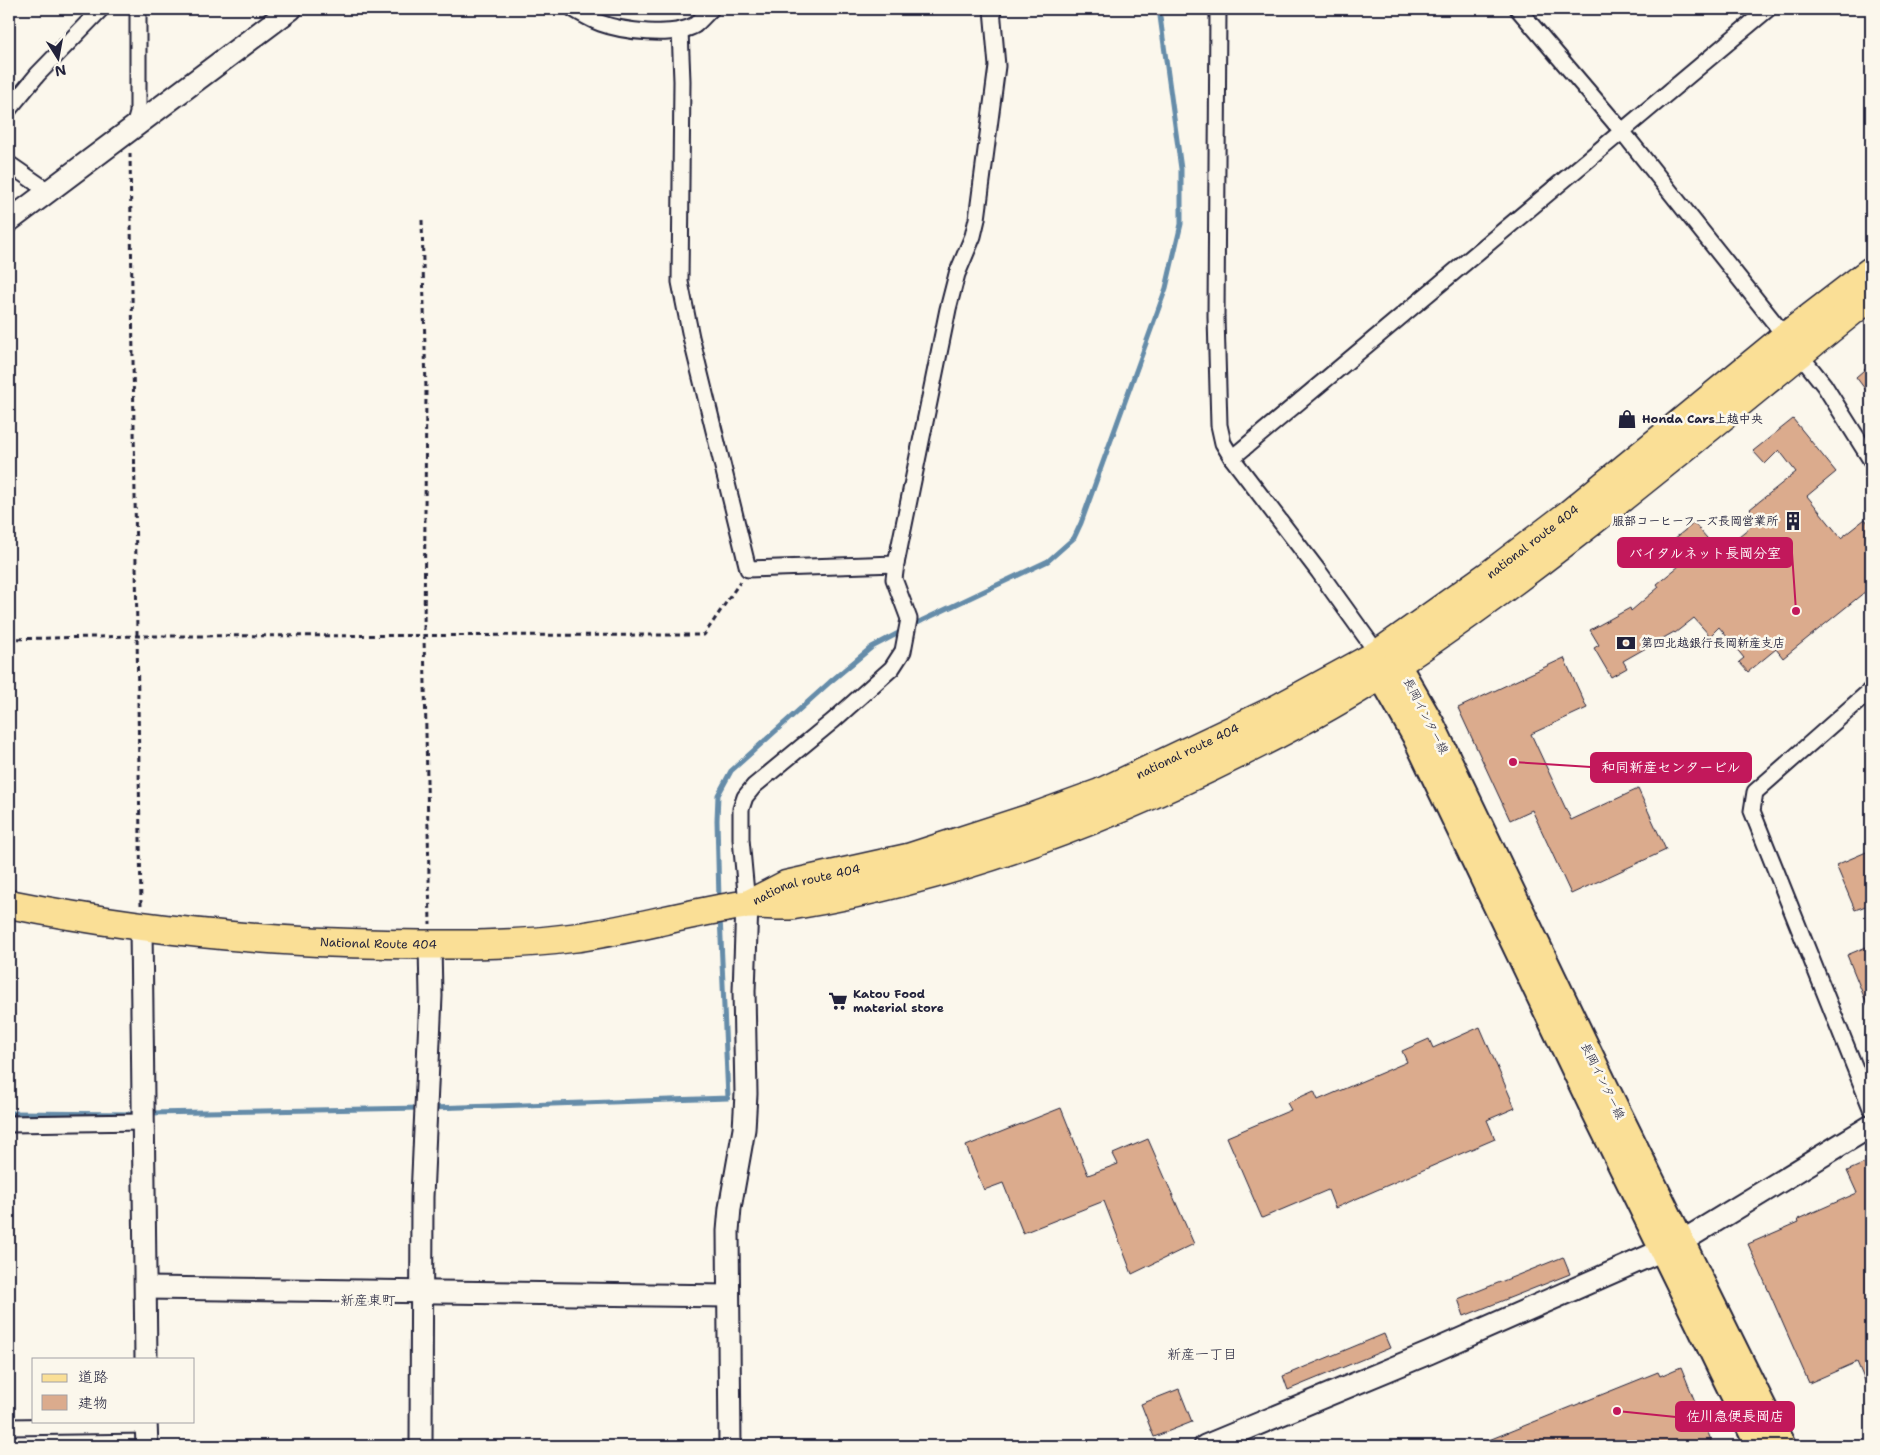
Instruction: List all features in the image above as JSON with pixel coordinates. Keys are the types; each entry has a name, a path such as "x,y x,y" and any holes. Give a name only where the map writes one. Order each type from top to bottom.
{"highway":[{"name":"national route 404","path":"747,904 787,906 894,884 1002,854 1171,788 1287,729 1515,581 1609,508 1792,345 1871,271"},
{"name":"national route 404","path":"1792,345 1871,296"},
{"name":"National Route 404","path":"9,904 141,928 236,938 430,945 570,938 747,904"}],"main road":[{"name":"長岡インター線","path":"1385,664 1432,724 1672,1246 1758,1446"},
{"name":"長岡インター線","path":"1672,1246 1783,1446"}],"street":[{"path":"9,109 38,74 102,9"},
{"path":"134,127 138,113 138,9"},
{"path":"9,221 290,9"},
{"path":"573,9 598,23 617,29 650,32 680,30 695,25 711,9"},
{"path":"730,1446 728,1296 730,1208 744,1129 746,1094 744,991 747,904 741,824 744,797 754,786 834,720 892,668 903,651 908,619 894,578 948,309 957,274 977,219 997,66 992,9"},
{"path":"1218,9 1216,317 1220,425 1223,444 1385,664"},
{"path":"1518,9 1621,130 1824,385 1871,460"},
{"path":"1232,458 1621,130 1768,9"},
{"path":"680,30 682,81 680,282 691,337 748,569 896,564"},
{"path":"9,164 48,191"},
{"path":"1871,690 1755,792 1752,811 1871,1108"},
{"path":"141,928 146,1358"},
{"path":"421,1446 422,1197 431,996 430,945"},
{"path":"9,1124 144,1122"},
{"path":"1205,1446 1446,1346 1672,1246 1871,1126"},
{"path":"146,1288 728,1296"},
{"path":"9,1427 147,1431"}],"path":[{"path":"134,127 130,152 141,928"},
{"path":"422,220 426,391 424,636 430,945"},
{"path":"9,639 137,636 704,635 748,569"}],"building":[{"path":"1871,364 1871,397 1856,377"},
{"path":"1793,419 1836,472 1807,496 1841,538 1865,519 1871,527 1871,587 1783,658 1776,649 1748,672 1739,662 1744,658 1719,627 1710,636 1694,618 1675,633 1623,661 1627,668 1611,677 1594,648 1599,645 1590,630 1630,608 1631,611 1659,587 1657,584 1679,566 1664,547 1694,523 1719,552 1759,520 1750,509 1796,472 1779,450 1765,464 1753,451"},
{"path":"1564,658 1587,708 1531,734 1571,820 1638,789 1666,850 1571,894 1532,810 1510,820 1458,708"},
{"path":"1871,850 1871,904 1855,910 1836,865"},
{"path":"1871,945 1871,1014 1847,955"},
{"path":"1480,1027 1515,1108 1487,1120 1495,1139 1335,1208 1328,1190 1262,1218 1227,1137 1291,1110 1287,1103 1314,1091 1318,1100 1407,1062 1402,1051 1429,1039 1433,1048"},
{"path":"1061,1108 1088,1175 1118,1164 1113,1154 1148,1139 1194,1244 1132,1274 1104,1201 1023,1233 1003,1183 984,1190 966,1146"},
{"path":"1865,1163 1871,1177 1871,1395 1857,1362 1809,1383 1748,1244 1799,1222 1798,1219 1857,1193 1847,1171"},
{"path":"1563,1257 1570,1274 1464,1316 1458,1299"},
{"path":"1384,1334 1390,1348 1288,1390 1283,1376"},
{"path":"1681,1367 1713,1446 1474,1446 1658,1372 1660,1376"},
{"path":"1179,1389 1192,1422 1154,1437 1141,1404"}],"waterway":[{"path":"719,900 718,795 731,771 872,647 923,620 1048,561 1074,538 1166,288 1181,224 1181,169 1159,9"},
{"path":"432,1108 728,1098 720,916"},
{"path":"149,1113 421,1108"},
{"path":"9,1113 138,1114"}],"place":[{"name":"Honda Cars上越中央","path":"1627,419"},
{"name":"服部コーヒーフーズ長岡営業所","path":"1793,521"},
{"name":"バイタルネット長岡分室","path":"1796,611"},
{"name":"第四北越銀行長岡新産支店","path":"1626,643"},
{"name":"和同新産センタービル","path":"1513,762"},
{"name":"Katou Food material store","path":"838,1001"},
{"name":"佐川急便長岡店","path":"1617,1411"}],"district":[{"name":"新産東町","path":"368,1300"},
{"name":"新産一丁目","path":"1202,1354"}]}
